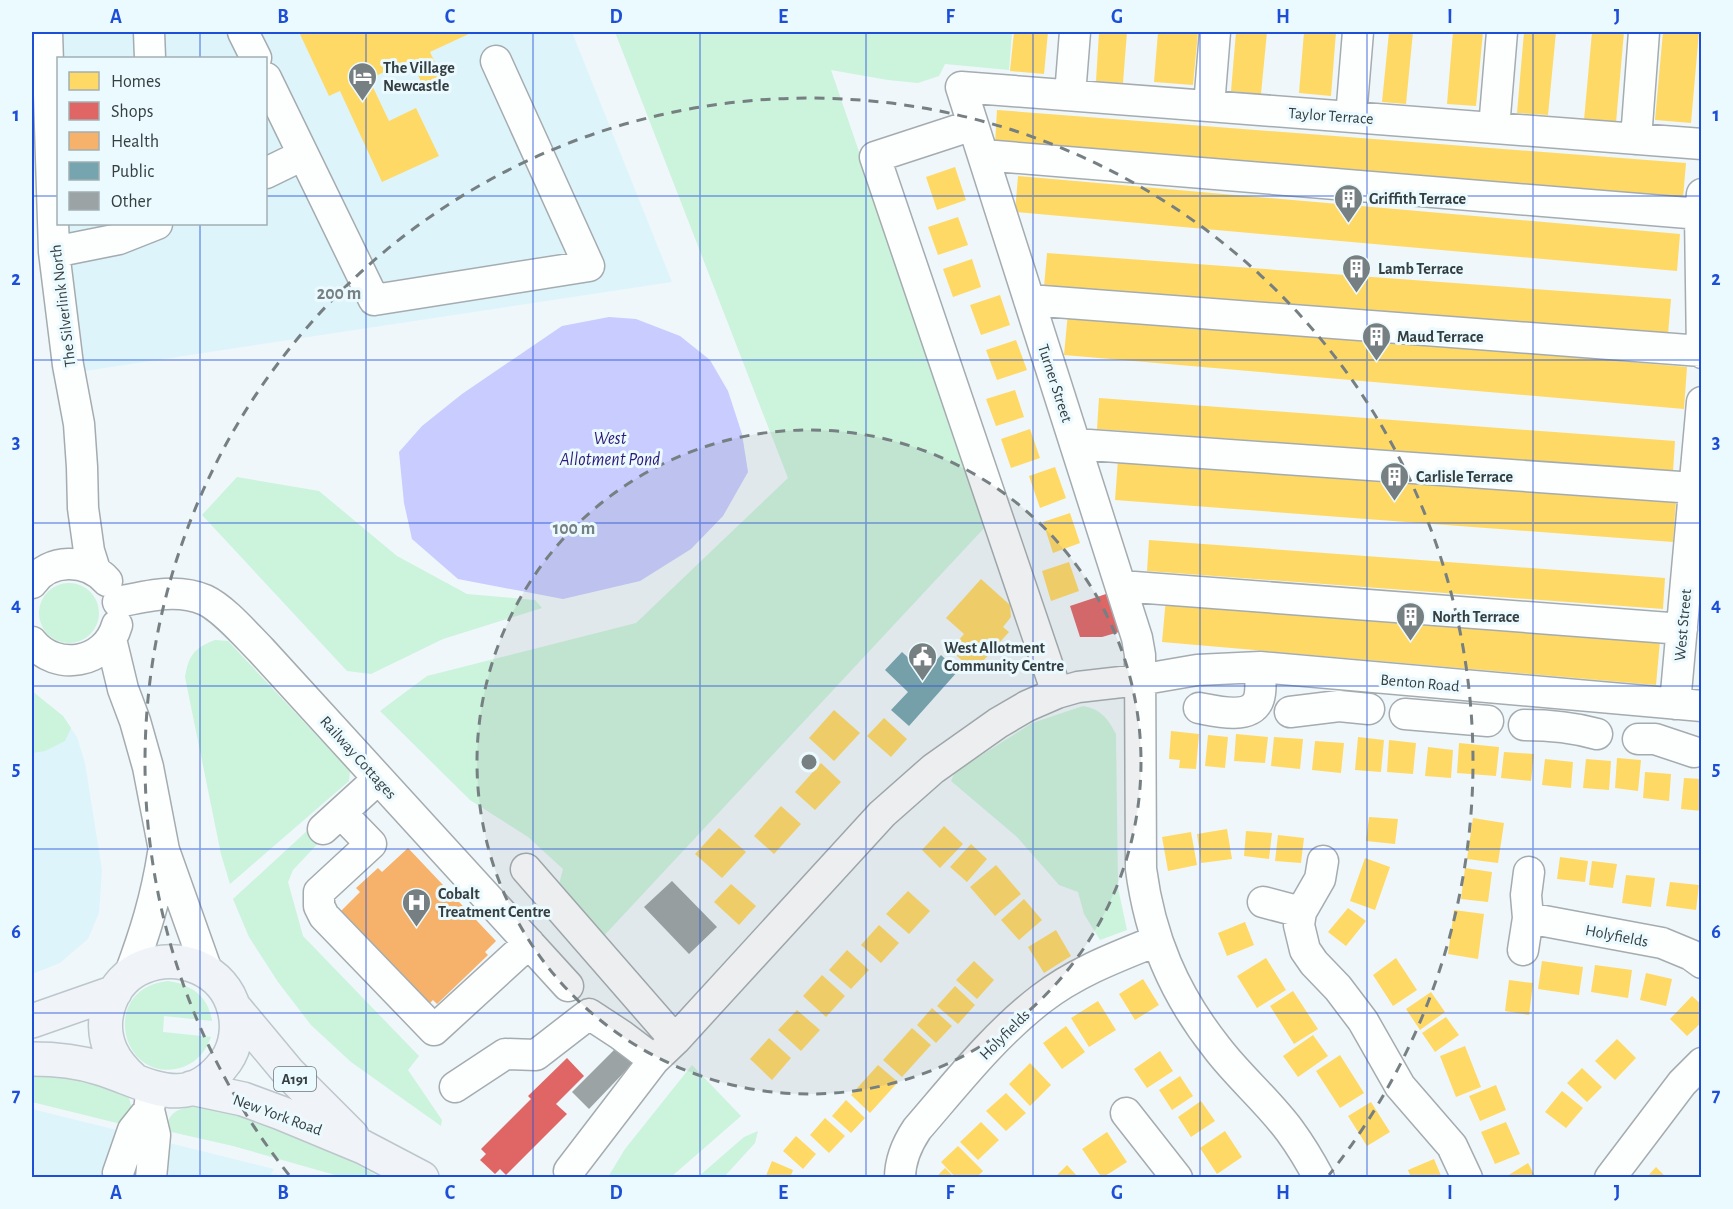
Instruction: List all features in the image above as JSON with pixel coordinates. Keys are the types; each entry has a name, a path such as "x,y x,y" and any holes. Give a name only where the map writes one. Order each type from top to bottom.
{"main road":[{"path":"32,1021 122,984 142,967 167,962 182,963 207,971"},
{"name":"New York Road","path":"207,971 225,989 234,1007 283,1067 363,1147"},
{"path":"122,984 106,1015 107,1038 117,1062 145,1093"},
{"name":"New York Road","path":"32,1059 73,1062 145,1093 191,1088 210,1078 229,1056 236,1035 234,1007"},
{"name":"New York Road","path":"191,1088 243,1099 363,1147 422,1178"}],"street":[{"name":"The Silverlink North","path":"47,32 54,252 68,365 79,424 82,508 89,551 95,570"},
{"path":"149,32 150,57"},
{"path":"243,32 256,57"},
{"path":"1070,95 1075,32"},
{"path":"1209,106 1215,32"},
{"path":"1351,117 1358,32"},
{"path":"1494,128 1502,32"},
{"path":"1636,138 1644,32"},
{"path":"267,80 374,300 589,266 496,61"},
{"name":"Taylor Terrace","path":"961,87 1701,144"},
{"name":"Turner Street","path":"961,87 1137,638 1140,655 1139,680"},
{"path":"973,125 875,157 1057,693"},
{"path":"267,173 303,155"},
{"path":"983,155 1701,204 1701,352 1029,300"},
{"path":"54,252 118,239 154,225"},
{"name":"West Street","path":"1694,752 1675,744 1646,739 1678,704 1682,629 1694,572 1694,488 1701,402"},
{"path":"1075,444 1694,488"},
{"name":"The Silverlink North","path":"42,575 73,534 82,508"},
{"path":"32,642 40,651 49,656 68,661 79,660 98,653 111,639 118,621 118,602 110,584 95,570 74,564 42,575"},
{"path":"1121,586 1682,629"},
{"name":"Railway Cottages","path":"118,602 175,593 207,601 217,608 261,650 568,986"},
{"path":"111,639 123,689 148,767 164,850 207,971"},
{"path":"79,660 109,676 123,689"},
{"path":"1199,708 1231,713 1251,709 1257,704 1259,696 1260,667"},
{"name":"Benton Road","path":"569,1171 654,1060 675,1040 882,814 933,769 982,733 1027,706 1057,693 1087,685 1139,680 1197,670 1260,667 1678,704"},
{"path":"1331,707 1334,674"},
{"path":"1139,680 1141,868 1156,940 1166,966 1198,1023 1217,1049 1289,1130 1319,1178"},
{"path":"1448,718 1449,685"},
{"path":"1524,725 1586,731 1582,697"},
{"path":"1290,712 1331,707 1369,709"},
{"path":"1405,714 1488,721"},
{"path":"378,778 332,821 371,844 319,892 320,906 324,916 434,1030 529,943"},
{"path":"122,984 149,921 157,893 164,850"},
{"path":"1323,861 1320,879 1301,912 1299,925 1305,950 1364,1021 1400,1086 1452,1146 1467,1178"},
{"path":"526,868 675,1040"},
{"path":"1523,950 1528,918 1526,895 1529,872"},
{"path":"1263,902 1301,912"},
{"name":"Holyfields","path":"1528,918 1662,944 1691,955 1701,963"},
{"name":"Holyfields","path":"900,1178 900,1167 906,1145 917,1128 1018,1018 1042,998 1075,977 1103,962 1156,940"},
{"path":"455,1087 505,1054 536,1055 589,1014 654,1060"},
{"path":"1610,1178 1682,1083 1701,1063"},
{"path":"118,1173 145,1093"},
{"path":"145,1093 155,1135 151,1178"},
{"path":"1126,1113 1167,1174"}],"shaded area":[{"path":"32,32 572,32 672,282 52,376 32,148"},
{"path":"32,691 63,716 77,737 85,763 102,870 99,913 88,939 60,963 32,974"},
{"path":"32,1109 274,1169 269,1178 32,1178"}],"green space":[{"path":"615,32 1012,32 1009,70 945,64 939,76 918,83 831,70 987,525 600,940 557,892 563,869 528,837 470,800 380,711 427,676 636,623 788,478"},
{"path":"237,477 319,491 397,556 467,594 535,600 542,608 443,639 371,674 347,671 202,515"},
{"path":"69,583 86,588 94,596 99,613 94,630 86,638 69,643 52,638 44,630 39,613 44,596 52,588"},
{"path":"215,640 228,641 350,771 349,781 230,884 221,854 185,677 188,663 197,649"},
{"path":"32,691 63,716 71,728 65,741 45,751 32,753"},
{"path":"1083,706 1103,716 1116,734 1118,888 1127,930 1100,940 1084,914 1078,892 1059,885 1017,837 951,781 955,772 1032,723"},
{"path":"308,830 324,837 293,870 288,882 303,936 419,1056 408,1070 442,1120 441,1126 351,1062 311,1025 278,982 249,937 233,899"},
{"path":"168,981 184,985 198,993 207,1005 212,1021 164,1016 163,1032 211,1037 204,1051 193,1062 183,1067 162,1069 145,1063 133,1051 126,1034 125,1017 132,1001 146,988"},
{"path":"692,1065 741,1116 671,1177 608,1177 625,1149"},
{"path":"32,1074 58,1074 123,1091 129,1098 132,1109 121,1124 32,1102"},
{"path":"193,1106 268,1122 346,1158 379,1177 342,1177 233,1146 167,1131 167,1125 174,1113"},
{"path":"758,1131 755,1143 724,1177 698,1177 744,1137"}],"water":[{"name":"West Allotment Pond","path":"609,317 636,319 680,336 710,360 728,391 742,434 748,472 723,516 691,549 640,581 563,599 458,579 412,539 404,503 399,452 422,426 462,394 562,326"}],"building: Homes":[{"name":"The Village Newcastle","path":"299,32 473,32 430,52 442,77 423,86 411,60 369,79 389,121 416,108 439,156 382,182 340,91 329,96"},
{"path":"1014,32 1048,32 1044,74 1010,71"},
{"path":"1099,32 1127,32 1123,83 1096,81"},
{"path":"1158,32 1198,32 1193,85 1154,82"},
{"path":"1236,32 1267,32 1261,94 1231,91"},
{"path":"1304,32 1336,32 1331,96 1299,93"},
{"path":"1389,32 1413,32 1406,104 1382,102"},
{"path":"1453,32 1483,32 1476,106 1447,104"},
{"path":"1524,32 1556,32 1548,115 1517,113"},
{"path":"1592,32 1624,32 1616,123 1584,120"},
{"path":"1663,32 1699,32 1691,123 1655,120"},
{"path":"997,110 1686,163 1683,198 995,144"},
{"path":"955,167 966,200 937,210 926,177"},
{"name":"Griffith Terrace","path":"1018,176 1680,234 1677,271 1015,212"},
{"path":"958,217 968,245 938,255 928,227"},
{"name":"Lamb Terrace","path":"1047,253 1671,299 1668,334 1044,287"},
{"path":"972,259 981,287 953,297 943,269"},
{"path":"1000,295 1010,325 981,335 970,305"},
{"name":"Maud Terrace","path":"1068,312 1687,367 1684,409 1064,355"},
{"path":"1016,340 1027,370 997,380 986,350"},
{"path":"1015,390 1024,417 996,426 986,399"},
{"path":"1099,398 1675,441 1673,472 1097,429"},
{"path":"1030,429 1040,458 1011,468 1001,439"},
{"name":"Carlisle Terrace","path":"1118,459 1676,501 1673,542 1115,500"},
{"path":"1055,467 1066,498 1040,508 1029,476"},
{"path":"1070,513 1080,543 1053,553 1043,522"},
{"path":"1149,540 1665,578 1663,609 1147,571"},
{"path":"1069,562 1079,591 1051,601 1042,571"},
{"path":"981,579 1010,605 1011,617 1003,627 1009,632 974,671 950,650 964,634 946,618"},
{"name":"North Terrace","path":"1166,598 1660,641 1656,685 1162,642"},
{"path":"834,710 860,733 834,761 809,738"},
{"path":"884,718 907,739 891,757 867,736"},
{"path":"1171,731 1199,734 1196,769 1179,768 1180,760 1169,759"},
{"path":"1236,734 1268,737 1265,763 1234,761"},
{"path":"1208,735 1228,737 1225,768 1205,766"},
{"path":"1274,737 1303,739 1300,769 1271,766"},
{"path":"1358,737 1384,740 1381,772 1355,770"},
{"path":"1389,740 1416,743 1413,774 1387,772"},
{"path":"1315,741 1344,743 1341,773 1312,770"},
{"path":"1459,743 1499,747 1496,776 1457,773"},
{"path":"1428,747 1453,750 1451,778 1425,776"},
{"path":"1504,752 1534,754 1531,781 1501,778"},
{"path":"1617,758 1641,760 1638,791 1615,788"},
{"path":"1545,759 1573,762 1571,788 1542,785"},
{"path":"1586,759 1611,761 1609,790 1583,788"},
{"path":"821,763 841,782 815,810 795,792"},
{"path":"1645,772 1671,774 1669,801 1643,798"},
{"path":"1684,778 1702,779 1702,811 1681,809"},
{"path":"781,806 801,824 774,854 754,836"},
{"path":"1369,817 1398,819 1395,844 1366,841"},
{"path":"1473,818 1504,823 1498,863 1467,859"},
{"path":"944,826 963,844 940,868 922,850"},
{"path":"719,828 746,852 722,878 695,854"},
{"path":"1227,829 1232,859 1201,863 1197,834"},
{"path":"1246,831 1272,833 1269,859 1244,856"},
{"path":"1191,832 1197,865 1168,871 1162,837"},
{"path":"1278,835 1304,838 1301,863 1275,861"},
{"path":"971,844 987,859 967,882 950,867"},
{"path":"1560,857 1588,861 1585,882 1557,879"},
{"path":"1365,858 1390,867 1375,910 1350,901"},
{"path":"1592,861 1617,864 1613,888 1589,885"},
{"path":"996,865 1021,894 995,916 970,887"},
{"path":"1465,868 1492,872 1488,902 1461,899"},
{"path":"1626,875 1655,878 1651,907 1622,903"},
{"path":"1670,882 1699,885 1696,910 1666,906"},
{"path":"731,884 756,906 739,925 714,902"},
{"path":"908,891 930,911 909,934 886,914"},
{"path":"1024,899 1042,920 1019,940 1001,920"},
{"path":"1348,908 1366,921 1346,946 1328,932"},
{"path":"1454,910 1484,914 1478,959 1448,954"},
{"path":"1245,922 1254,945 1227,956 1218,933"},
{"path":"879,925 899,943 881,963 861,945"},
{"path":"1056,930 1071,956 1044,973 1028,947"},
{"path":"847,950 869,970 851,989 829,970"},
{"path":"1266,958 1286,990 1257,1008 1237,976"},
{"path":"1396,958 1417,990 1393,1006 1373,975"},
{"path":"974,961 994,980 977,999 956,980"},
{"path":"1542,961 1583,967 1579,995 1538,989"},
{"path":"1595,965 1632,970 1628,998 1591,992"},
{"path":"1646,973 1672,979 1666,1006 1640,1000"},
{"path":"822,975 845,996 826,1017 803,996"},
{"path":"1143,979 1159,1005 1135,1020 1119,994"},
{"path":"1509,980 1533,983 1529,1015 1505,1011"},
{"path":"955,986 975,1005 958,1024 937,1006"},
{"path":"1293,991 1318,1029 1294,1044 1270,1006"},
{"path":"1431,992 1445,1012 1420,1030 1406,1009"},
{"path":"1692,996 1702,1005 1702,1022 1687,1036 1670,1019"},
{"path":"1098,1001 1116,1030 1089,1047 1071,1018"},
{"path":"932,1008 952,1026 936,1043 917,1025"},
{"path":"797,1010 820,1030 801,1051 778,1030"},
{"path":"1446,1017 1459,1035 1435,1052 1422,1033"},
{"path":"1066,1026 1085,1052 1062,1069 1043,1043"},
{"path":"912,1028 931,1045 902,1077 883,1060"},
{"path":"1313,1035 1328,1056 1298,1077 1283,1056"},
{"path":"769,1038 791,1058 772,1080 750,1059"},
{"path":"1617,1039 1636,1058 1615,1080 1595,1061"},
{"path":"1465,1046 1481,1087 1456,1097 1440,1056"},
{"path":"1160,1051 1173,1071 1147,1088 1134,1069"},
{"path":"1340,1055 1364,1093 1340,1108 1316,1071"},
{"path":"1030,1063 1051,1085 1030,1106 1009,1084"},
{"path":"878,1065 898,1082 870,1113 851,1095"},
{"path":"1582,1068 1602,1087 1587,1102 1567,1083"},
{"path":"1180,1076 1193,1096 1172,1110 1159,1090"},
{"path":"1496,1085 1506,1110 1480,1121 1469,1096"},
{"path":"1562,1091 1583,1108 1566,1128 1545,1112"},
{"path":"1006,1093 1026,1113 1006,1131 986,1111"},
{"path":"846,1100 865,1118 851,1133 832,1116"},
{"path":"1201,1101 1215,1121 1191,1137 1178,1117"},
{"path":"1371,1102 1390,1132 1367,1146 1348,1116"},
{"path":"825,1118 845,1136 829,1153 810,1135"},
{"path":"981,1122 999,1140 978,1160 960,1142"},
{"path":"1506,1122 1520,1154 1495,1164 1481,1132"},
{"path":"1225,1131 1242,1157 1217,1174 1200,1148"},
{"path":"1107,1132 1127,1162 1102,1178 1082,1149"},
{"path":"796,1136 816,1154 803,1169 783,1151"},
{"path":"958,1146 983,1171 976,1178 956,1178 941,1162"},
{"path":"1434,1159 1442,1178 1411,1178 1408,1170"},
{"path":"772,1161 793,1170 790,1178 765,1178"},
{"path":"1528,1163 1536,1178 1508,1178 1507,1176"},
{"path":"1067,1165 1079,1178 1054,1178"},
{"path":"1656,1167 1667,1178 1646,1178"},
{"path":"945,1168 955,1178 935,1178"}],"building: Shops":[{"path":"1106,594 1119,632 1102,637 1080,637 1070,606"},
{"path":"567,1058 584,1076 556,1104 567,1114 506,1175 500,1169 495,1174 480,1160 486,1154 481,1149 531,1099 528,1096"}],"building: Health":[{"name":"Cobalt Treatment Centre","path":"408,848 496,941 485,952 488,955 437,1004 433,1000 425,1008 337,915 360,892 356,888 378,868 382,872"}],"building: Public":[{"name":"West Allotment Community Centre","path":"902,652 925,673 941,655 958,671 909,726 891,710 908,692 885,670"}],"building: Other":[{"path":"672,881 717,927 689,954 644,907"},
{"path":"617,1047 634,1062 589,1109 572,1092"}],"place":[{"name":"The Village Newcastle","path":"362,102"},
{"name":"Griffith Terrace","path":"1348,224"},
{"name":"Lamb Terrace","path":"1357,294"},
{"name":"Maud Terrace","path":"1376,362"},
{"name":"Carlisle Terrace","path":"1395,502"},
{"name":"North Terrace","path":"1411,642"},
{"name":"West Allotment Community Centre","path":"923,682"},
{"name":"Cobalt Treatment Centre","path":"417,928"}]}
